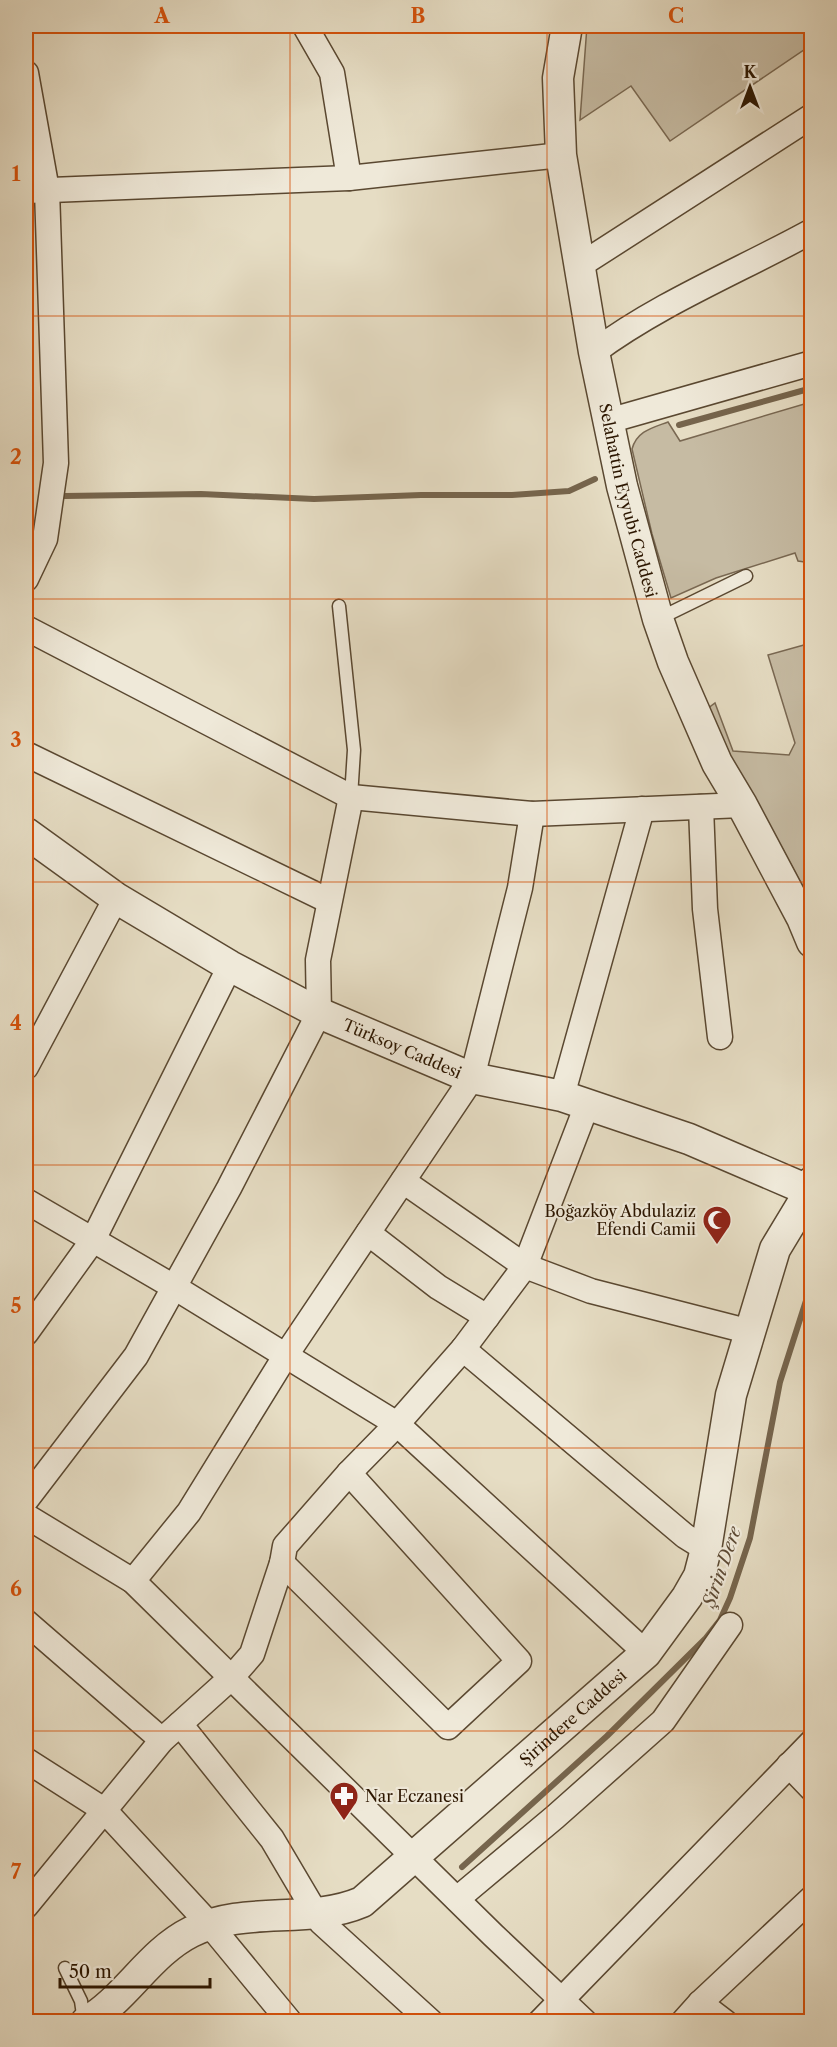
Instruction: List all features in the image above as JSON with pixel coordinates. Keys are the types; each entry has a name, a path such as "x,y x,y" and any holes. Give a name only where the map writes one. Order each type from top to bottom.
{"street":[{"path":"305,26 332,73 349,178"},
{"name":"Selahattin Eyyubi Caddesi","path":"567,26 558,78 561,155 594,352 622,486 658,619 673,662 717,763 802,918 812,942"},
{"path":"26,73 56,463 45,539 26,579"},
{"path":"579,266 812,116"},
{"path":"36,191 349,178 561,155"},
{"path":"594,352 617,335 673,303 812,231"},
{"path":"608,421 812,363"},
{"path":"26,628 351,797 532,814 742,805"},
{"path":"26,754 329,901"},
{"path":"26,1500 135,1356 229,1188 319,1013 318,960 351,797"},
{"path":"701,807 705,909 720,1037"},
{"path":"28,1897 171,1732 232,1677 252,1654 282,1563 285,1546 463,1349 525,1266 575,1100 642,809"},
{"path":"133,1581 189,1512 286,1355 472,1078 520,888 532,814"},
{"name":"Türksoy Caddesi","path":"26,833 116,898 230,966 319,1013 472,1078 575,1100 688,1139 811,1189"},
{"path":"26,1067 116,898"},
{"path":"26,1333 93,1240 230,966"},
{"path":"403,1181 525,1266 591,1291 751,1332"},
{"name":"Şirindere Caddesi","path":"85,2022 109,2006 174,1943 191,1932 234,1918 348,1908 362,1902 646,1653 681,1606 699,1576 706,1549 731,1395 775,1249 811,1189"},
{"path":"26,1201 174,1287 397,1424 646,1653"},
{"path":"368,1233 438,1287 487,1317"},
{"path":"463,1349 685,1536 706,1549"},
{"path":"282,1563 447,1727 519,1661 350,1473"},
{"path":"26,1516 133,1581 585,2022"},
{"path":"26,1622 171,1732 272,1839 321,1922 431,2022"},
{"path":"457,1899 555,1817 663,1721 730,1625"},
{"path":"540,2022 812,1742"},
{"path":"26,1760 104,1810 210,1925 290,2022"},
{"path":"789,1765 812,1789"},
{"path":"683,2022 700,2002 812,1898"},
{"path":"700,2002 725,2022"}],"lane":[{"path":"658,619 746,576"},
{"path":"339,606 354,750 351,797"},
{"path":"64,1968 81,2001 85,2022"}],"shaded area":[{"path":"587,26 811,26 811,45 670,141 631,86 580,120"},
{"path":"811,402 811,563 798,561 795,553 716,578 671,598 652,534 632,449 637,438 646,431 668,422 680,441"},
{"path":"811,643 811,902 768,822 734,767 707,709 715,703 733,751 789,755 795,743 768,655"}],"waterway":[{"path":"679,425 812,388"},
{"path":"65,496 201,494 314,499 421,495 512,495 569,491 595,479"},
{"name":"Şirin Dere","path":"462,1867 607,1736 705,1639 720,1620 730,1598 750,1538 780,1382 812,1282"}],"place":[{"name":"Boğazköy Abdulaziz Efendi Camii","path":"717,1246"},
{"name":"Nar Eczanesi","path":"344,1822"}]}
